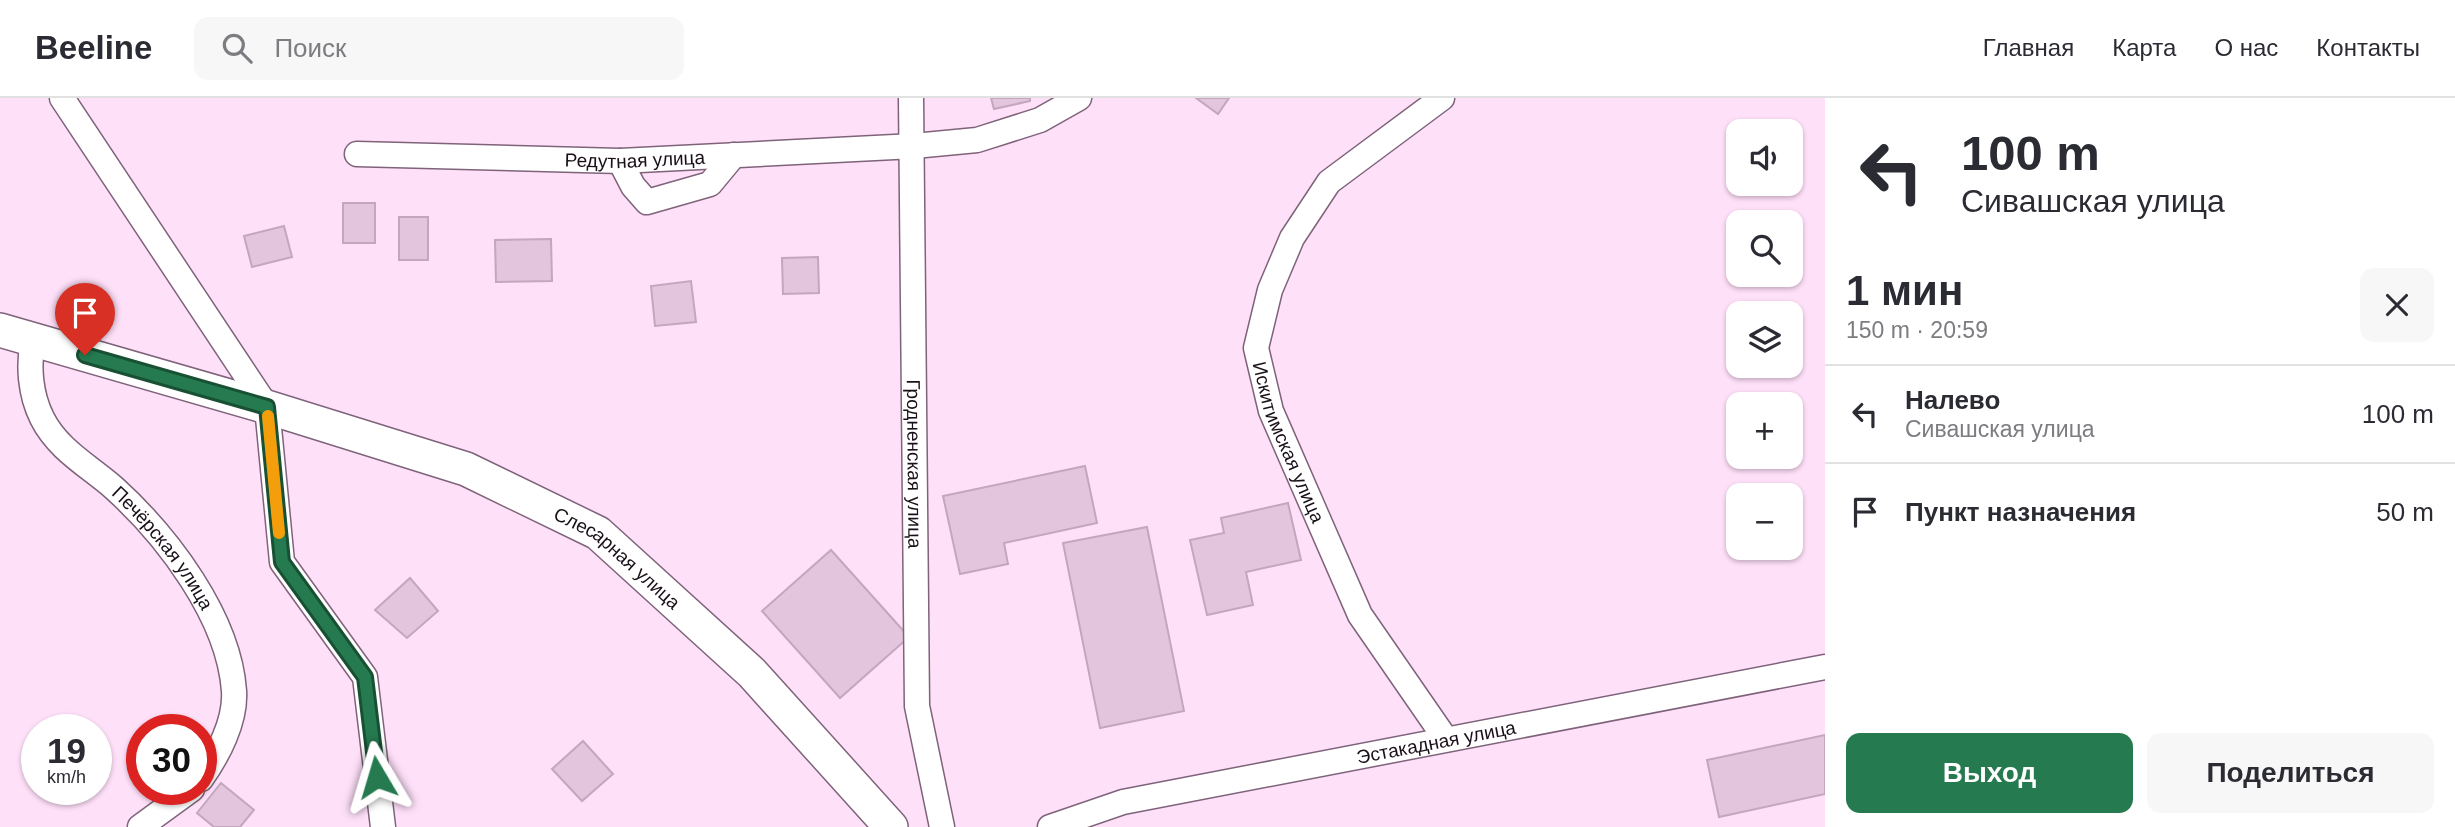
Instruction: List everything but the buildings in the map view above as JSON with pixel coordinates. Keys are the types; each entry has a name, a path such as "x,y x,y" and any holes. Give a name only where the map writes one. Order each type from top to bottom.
{"main road":[{"name":"Слесарная улица","path":"0,330 267,407 466,469 598,533 752,673 891,827"}],"street":[{"path":"62,98 267,407 282,562 365,677 383,827"},
{"name":"Гродненская улица","path":"911,98 914,146 917,706 942,827"},
{"name":"Редутная улица","path":"357,154 620,161 914,146 977,140 1040,120 1079,98"},
{"name":"Искитимская улица","path":"1442,98 1329,182 1292,239 1270,290 1256,348 1271,411 1360,615 1446,738"},
{"path":"620,161 633,186 647,202 710,184 734,155"},
{"name":"Печёрская улица","path":"33,340 28,364 42,417 59,441 83,466 113,487 156,532 201,593 228,655 234,693 228,727 217,757"},
{"name":"Эстакадная улица","path":"1050,827 1123,802 1825,667"},
{"path":"140,827 170,805"}],"slow traffic":[{"path":"268,416 279,533"}],"route":[{"path":"85,355 267,407 282,562 365,677 377,777"}]}
